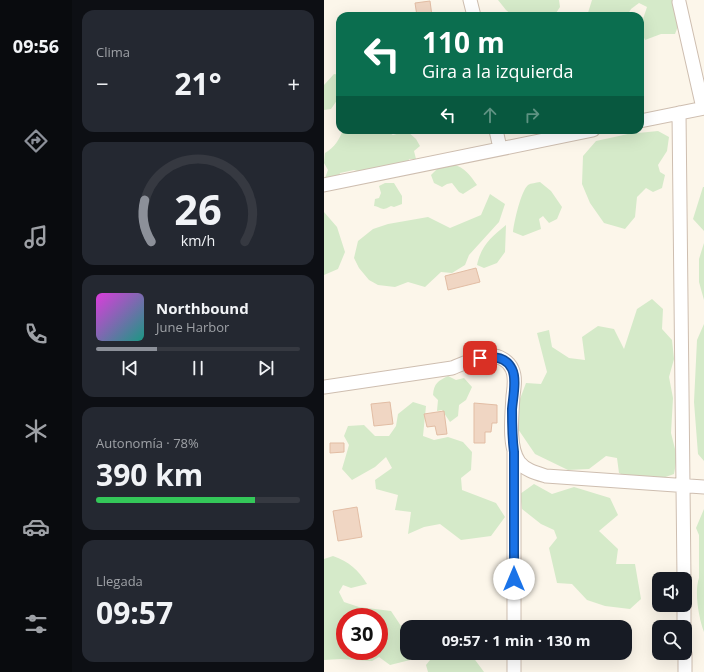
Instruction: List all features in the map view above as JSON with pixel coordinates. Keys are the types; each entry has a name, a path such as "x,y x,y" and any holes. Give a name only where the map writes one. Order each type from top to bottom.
{"street":[{"path":"470,0 473,12"},
{"path":"644,120 703,108 679,2"},
{"path":"679,113 684,572"},
{"path":"497,134 500,148"},
{"path":"324,185 572,134"},
{"path":"324,387 452,368 469,361 491,356 504,359 512,369 514,383 512,435 514,452 514,620"},
{"path":"514,452 520,463 531,472 546,476 704,486"},
{"path":"514,660 514,672"},
{"path":"685,660 685,672"}],"green space":[{"path":"498,0 559,0 560,7 557,12 508,12"},
{"path":"592,0 681,0 685,8 675,34 661,34 645,40 644,16 647,7 639,3 629,12 588,12"},
{"path":"334,74 336,74 336,102 331,109 324,110 324,85"},
{"path":"658,131 669,137 667,151 658,165 660,172 665,175 662,188 653,192 646,188 637,197 635,217 625,229 604,223 590,203 582,184 583,156 596,141 628,134 644,134 644,132"},
{"path":"341,134 410,134 416,139 420,146 414,151 416,159 409,159 408,163 365,173 354,170 340,173 339,177 335,179 325,178 328,170 324,163 325,153"},
{"path":"453,164 467,172 477,185 463,194 459,192 452,183 442,187 434,183 431,175 438,168"},
{"path":"540,182 551,191 562,207 557,219 549,223 543,216 539,219 541,229 523,236 513,232 518,207 525,188 529,184"},
{"path":"385,183 394,183 402,196 402,204 383,209 374,206 375,199 379,198 381,193 379,186"},
{"path":"704,187 704,231 693,219"},
{"path":"490,194 505,204 499,222 469,255 465,265 452,273 441,272 425,287 408,282 395,287 378,285 369,280 359,268 354,258 358,241 373,229 388,224 428,217 450,228 481,215"},
{"path":"324,212 337,227 345,252 338,269 324,275"},
{"path":"506,225 505,252 497,263 484,268 477,265 481,252 487,242"},
{"path":"704,243 704,300 699,282 699,259"},
{"path":"652,299 663,309 662,329 672,340 674,359 669,377 673,398 671,433 677,457 674,474 654,481 646,476 639,482 619,473 617,458 606,456 589,469 568,470 535,454 518,429 517,407 526,383 541,384 547,372 537,333 549,330 552,347 569,358 585,360 582,337 598,326 614,329 624,349 637,309"},
{"path":"704,324 704,461 698,454 694,402 697,340"},
{"path":"448,376 456,380 464,378 472,387 466,400 459,405 458,416 450,422 442,410 437,411 438,400 433,395 434,388 437,383"},
{"path":"413,402 426,406 423,436 434,440 448,437 463,442 472,452 471,470 461,478 462,490 496,503 505,517 491,536 461,540 440,524 424,527 408,534 411,512 395,510 398,495 376,489 375,480 392,468 386,457 375,467 352,480 342,469 349,445 344,436 348,426 364,425 375,436 389,436 396,426 398,414"},
{"path":"534,484 552,494 574,487 610,498 618,515 599,531 618,549 616,564 635,564 641,599 630,609 605,606 587,600 572,584 557,583 549,548 557,538 554,530 541,524 522,509 520,494"},
{"path":"704,509 704,632 700,620 697,598 699,578 699,535 696,528"},
{"path":"333,556 353,567 367,584 351,588 343,585 339,592 344,602 367,608 336,608 336,659 324,660 324,559"},
{"path":"388,611 391,611 400,624 400,660 410,660 390,665 383,660 388,660"},
{"path":"430,660 475,660 484,672 428,672 426,665"}],"building":[{"path":"430,1 431,12 416,12 415,3"},
{"path":"476,268 480,282 448,290 445,276"},
{"path":"390,402 393,424 374,426 371,404"},
{"path":"474,403 497,405 497,423 492,423 491,432 485,432 485,443 474,443"},
{"path":"444,411 447,434 437,435 435,426 427,427 424,414"},
{"path":"330,443 344,443 344,452 330,453"},
{"path":"357,507 362,537 338,541 333,511"}],"route":[{"path":"480,358 491,356 504,359 512,369 514,383 512,435 514,452 514,579"}]}
